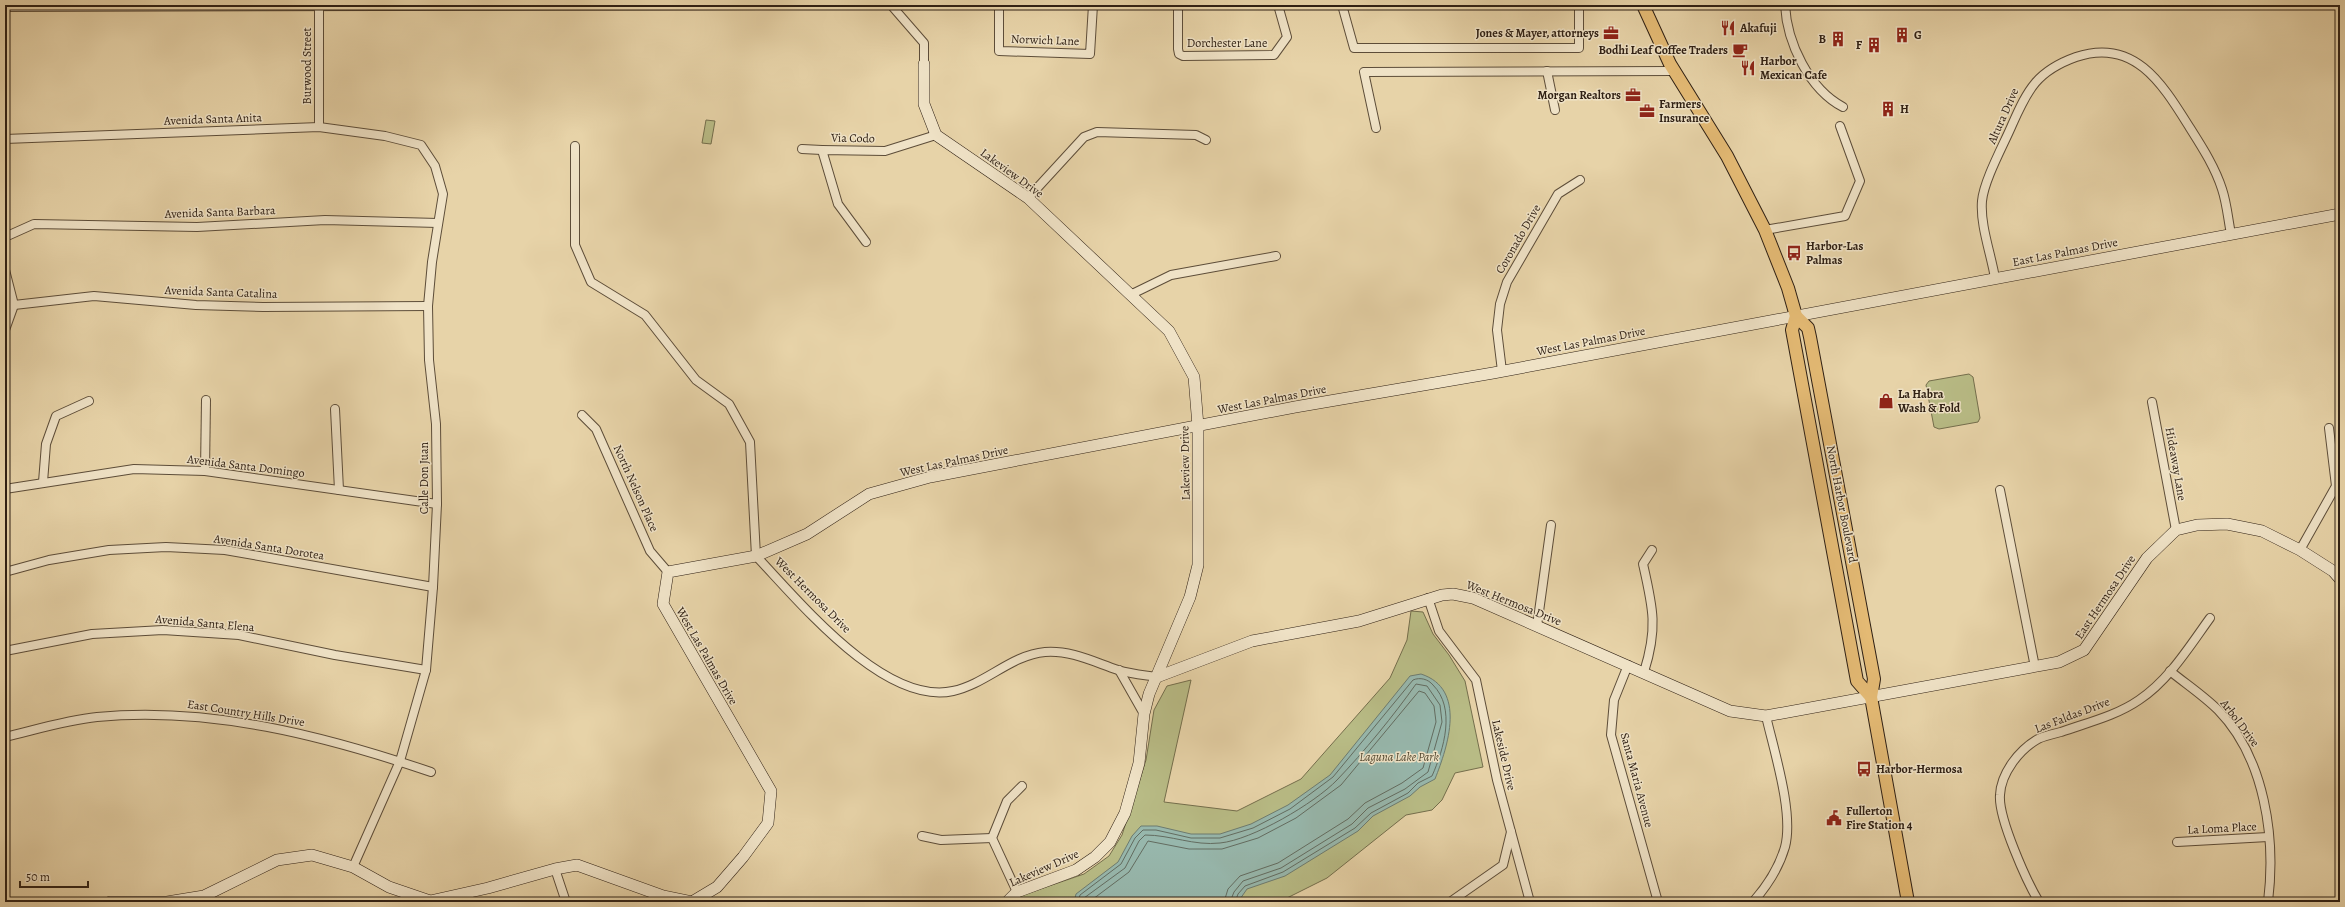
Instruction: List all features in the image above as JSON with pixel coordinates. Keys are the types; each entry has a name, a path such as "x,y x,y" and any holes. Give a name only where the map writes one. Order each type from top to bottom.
{"main road":[{"name":"North Harbor Boulevard","path":"1643,5 1674,71 1728,156 1766,230 1788,288 1796,316 1808,328 1874,679 1871,697 1908,902"},
{"name":"North Harbor Boulevard","path":"1796,316 1792,330 1857,681 1871,697"}],"street":[{"path":"5,7 777,5"},
{"path":"891,5 924,43 924,104 936,136"},
{"name":"Norwich Lane","path":"999,5 999,51 1090,54 1093,5"},
{"name":"Dorchester Lane","path":"1178,5 1179,54 1183,56 1274,55 1287,37 1278,5"},
{"path":"1342,5 1354,48 1579,48 1579,5"},
{"path":"1785,5 1788,31 1798,54 1828,99 1843,107"},
{"name":"Burwood Street","path":"319,6 319,127"},
{"name":"Altura Drive","path":"1995,278 1982,201 2002,149 2027,92 2036,80 2055,66 2086,54 2107,53 2127,58 2144,68 2158,81 2216,174 2225,199 2231,234"},
{"path":"1547,71 1555,110"},
{"path":"1376,128 1364,72 1674,71"},
{"path":"1766,230 1846,216 1860,181 1840,126"},
{"name":"Avenida Santa Anita","path":"5,139 319,127 385,136 421,145"},
{"path":"1028,198 1084,137 1097,132 1196,135 1206,140"},
{"name":"Via Codo","path":"866,242 838,204 822,150 885,151 936,136"},
{"name":"Lakeview Drive","path":"936,136 1028,198 1169,331 1194,377 1198,426 1198,565 1190,597 1149,694 1144,714 1134,783 1125,813 1110,842 1095,858 1076,870 1017,892 1007,902"},
{"name":"Calle Don Juan","path":"353,867 400,761 426,670 433,587 437,504 436,424 429,360 428,306 432,262 443,194 435,166 421,145"},
{"path":"575,146 575,245 592,282 646,315 696,380 729,404 750,442 756,556"},
{"path":"802,149 822,150"},
{"name":"Coronado Drive","path":"1502,371 1497,330 1500,304 1507,282 1558,194 1580,180"},
{"name":"East Las Palmas Drive","path":"1796,316 2340,214"},
{"name":"Avenida Santa Barbara","path":"5,237 34,224 196,227 325,220 438,223"},
{"path":"1130,295 1172,275 1276,256"},
{"path":"5,270 14,305 5,330"},
{"name":"Avenida Santa Catalina","path":"14,305 94,296 196,305 256,307 428,306"},
{"name":"West Las Palmas Drive","path":"110,902 167,902 204,896 277,860 312,855 353,867 390,887 430,901 488,888 555,869 577,865 662,896 692,902 717,887 743,857 768,823 771,791 663,604 668,572 756,556 807,534 869,494 930,477 1796,316"},
{"path":"205,471 206,400"},
{"path":"43,482 46,444 56,416 88,402"},
{"name":"Hideaway Lane","path":"2152,402 2176,530"},
{"path":"335,408 339,490"},
{"name":"North Nelson Place","path":"582,415 596,429 650,550 668,572"},
{"path":"2300,550 2336,486 2329,428"},
{"name":"Avenida Santa Domingo","path":"5,489 134,469 205,471 437,504"},
{"path":"2000,490 2035,667"},
{"path":"2176,530 2197,525 2227,524 2262,532 2300,550 2333,571 2340,579"},
{"path":"1537,626 1551,526"},
{"name":"East Hermosa Drive","path":"1871,697 2059,662 2084,650 2147,558 2176,530"},
{"name":"Avenida Santa Dorotea","path":"5,572 49,560 108,550 166,547 225,550 433,587"},
{"path":"1644,672 1653,646 1653,608 1643,564 1652,550"},
{"name":"West Hermosa Drive","path":"756,556 816,621 853,652 888,676 912,688 934,692 960,689 1020,659 1044,652 1078,656 1119,670 1157,677 1252,641 1359,621 1428,598 1446,594 1467,596 1730,710 1766,716 1871,697"},
{"name":"Lakeside Drive","path":"1428,598 1439,631 1476,680 1484,725 1511,831 1503,865 1450,902"},
{"name":"Las Faldas Drive","path":"2039,902 2028,885 2006,825 2000,795 2008,769 2021,752 2038,739 2105,717 2139,700 2170,671 2210,618"},
{"name":"Avenida Santa Elena","path":"5,651 92,634 163,630 239,635 335,656 426,670"},
{"name":"Santa Maria Avenue","path":"1628,665 1614,700 1611,718 1611,735 1658,902"},
{"path":"1119,670 1144,714"},
{"name":"Arbol Drive","path":"2170,671 2218,710 2247,749 2264,794 2270,884 2268,902"},
{"name":"East Country Hills Drive","path":"5,737 96,717 190,715 303,734 400,761 431,772"},
{"path":"1752,902 1768,885 1785,846 1786,810 1766,716"},
{"path":"1017,892 992,838 1007,801 1022,786"},
{"path":"1511,831 1530,902"},
{"path":"922,836 941,840 992,838"},
{"name":"La Loma Place","path":"2177,842 2268,837"},
{"path":"555,869 566,902"}],"green space":[{"path":"706,120 715,121 711,144 702,143"},
{"path":"1969,374 1973,377 1980,418 1978,422 1939,429 1934,427 1926,385 1929,381"},
{"name":"Laguna Lake Park","path":"1411,611 1423,612 1433,634 1449,655 1465,681 1483,767 1455,773 1442,800 1432,810 1406,815 1327,878 1279,902 1014,902 1023,895 1084,874 1109,856 1122,835 1146,760 1154,710 1167,686 1191,680 1164,802 1237,811 1301,779 1390,678 1407,640"}],"water":[{"path":"1421,674 1435,681 1444,692 1449,705 1450,720 1445,751 1435,779 1420,787 1410,796 1373,816 1358,831 1285,876 1247,889 1238,902 1074,902 1076,894 1118,862 1132,836 1141,826 1157,826 1191,834 1220,834 1251,824 1288,805 1330,775 1410,676"}],"place":[{"name":"Akafuji","path":"1728,28"},
{"name":"Jones & Mayer, attorneys","path":"1611,33"},
{"name":"G","path":"1902,35"},
{"name":"B","path":"1838,39"},
{"name":"F","path":"1874,45"},
{"name":"Bodhi Leaf Coffee Traders","path":"1740,50"},
{"name":"Harbor Mexican Cafe","path":"1748,68"},
{"name":"Morgan Realtors","path":"1633,95"},
{"name":"H","path":"1888,109"},
{"name":"Farmers Insurance","path":"1647,111"},
{"name":"Harbor-Las Palmas","path":"1794,253"},
{"name":"La Habra Wash & Fold","path":"1886,401"},
{"name":"Harbor-Hermosa","path":"1864,769"},
{"name":"Fullerton Fire Station 4","path":"1834,818"}]}
